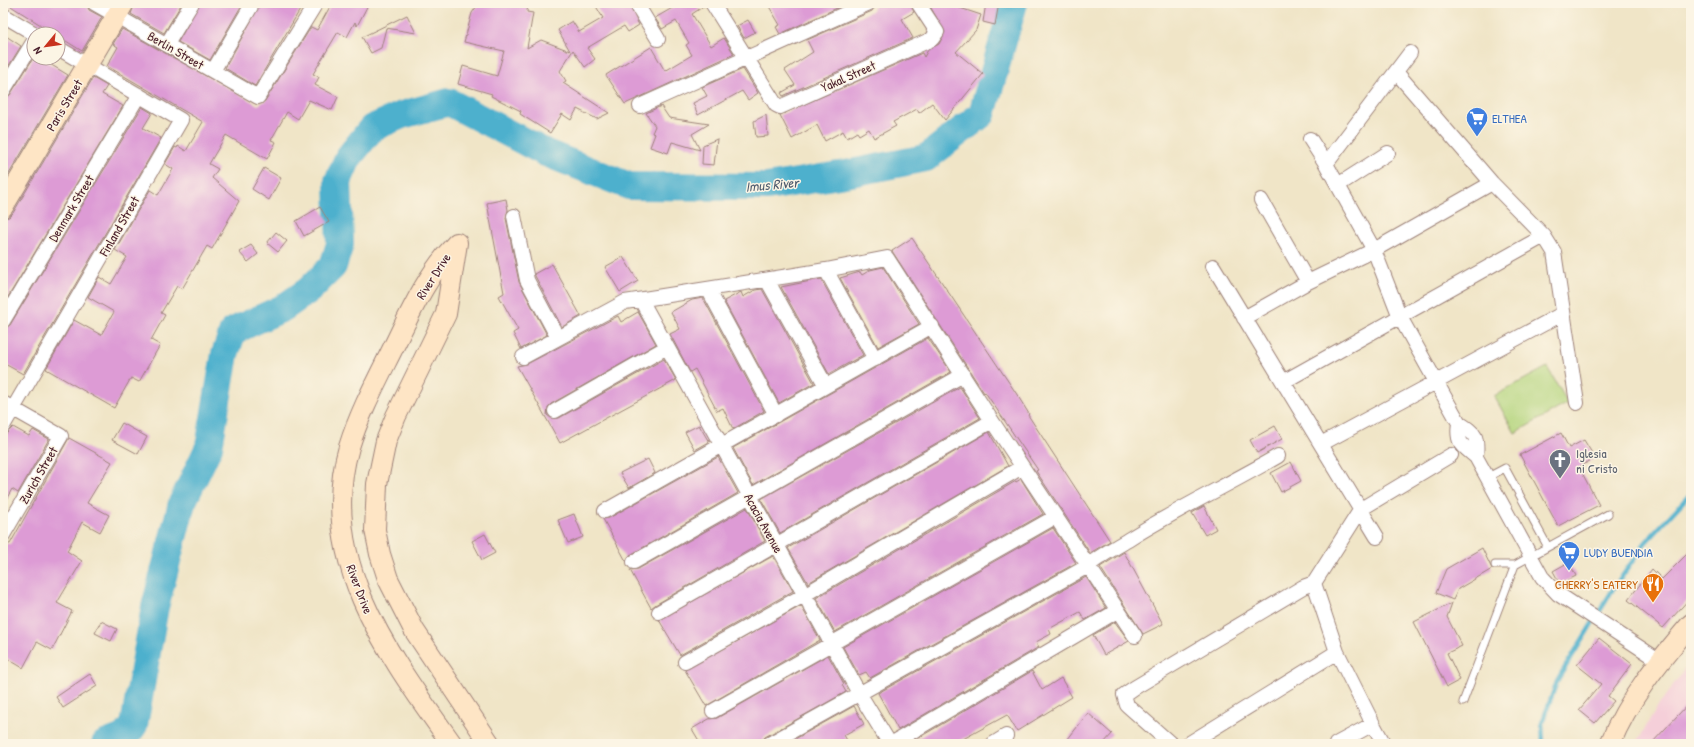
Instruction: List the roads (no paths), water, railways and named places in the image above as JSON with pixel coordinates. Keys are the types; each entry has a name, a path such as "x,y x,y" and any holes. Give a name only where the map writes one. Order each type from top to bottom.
{"street":[{"name":"Berlin Street","path":"94,3 121,9 167,44 258,97 316,3"},
{"path":"167,44 192,3"},
{"path":"213,71 253,3"},
{"path":"636,3 658,38"},
{"path":"640,106 869,3"},
{"name":"Yakal Street","path":"746,59 776,105 780,107 932,39 937,32 918,3"},
{"path":"715,4 746,59"},
{"name":"Paris Street","path":"3,207 121,9"},
{"path":"3,15 26,29"},
{"name":"Finland Street","path":"3,426 8,406 181,120 66,53"},
{"path":"1326,164 1410,53"},
{"path":"3,91 26,54"},
{"path":"1396,72 1492,183 1544,236 1554,252 1562,314 1577,402"},
{"name":"Denmark Street","path":"3,321 139,95"},
{"path":"1310,139 1326,164 1374,250 1400,317 1459,423 1457,436 1458,440 1476,457 1549,585 1558,594 1660,660"},
{"path":"1338,185 1388,153"},
{"path":"1244,318 1308,282 1374,250 1492,183"},
{"path":"1261,200 1308,282"},
{"path":"514,216 527,280 558,338"},
{"path":"1283,382 1544,236"},
{"name":"River Drive","path":"452,744 403,676 359,593 349,563 343,532 342,501 344,476 349,449 369,396 425,285 445,255 457,242 446,314 396,416 386,441 377,484 375,530 380,554 388,580 414,630 490,744"},
{"path":"523,357 625,302 767,280 887,258 1022,467 1135,636"},
{"path":"1213,266 1361,509 1377,538"},
{"path":"826,270 875,359"},
{"path":"767,280 826,386"},
{"path":"708,289 776,415"},
{"name":"Acacia Avenue","path":"641,300 831,644 890,744"},
{"path":"1321,444 1562,314"},
{"path":"605,511 932,326"},
{"path":"555,411 667,347"},
{"path":"634,562 963,375"},
{"name":"Zurich Street","path":"3,535 60,436 8,406"},
{"path":"659,612 992,421"},
{"path":"1171,744 1127,705 1124,696 1134,688 1222,635 1303,587 1314,583 1361,509 1450,455"},
{"path":"769,744 1088,566 1138,533 1192,502 1278,456"},
{"path":"685,662 804,595 1022,467"},
{"path":"713,711 1055,517"},
{"path":"1314,583 1337,652 1384,744"},
{"path":"890,744 1117,611"},
{"path":"1610,744 1636,696 1660,660 1691,624"},
{"path":"1188,744 1337,652"},
{"path":"1336,744 1373,724"},
{"path":"993,744 1006,736"}],"lane":[{"path":"1488,477 1505,468 1548,547"},
{"path":"1495,565 1515,565 1608,514"},
{"path":"1463,702 1515,565"}],"waterway":[{"name":"Imus River","path":"105,744 126,736 134,725 155,607 182,503 209,447 225,354 233,331 283,308 309,290 333,266 340,244 338,181 348,158 372,128 402,115 449,102 546,153 629,186 767,187 851,173 926,158 982,114 1014,3"},
{"path":"1543,744 1542,723 1558,679 1612,591 1645,543 1691,493"}],"place":[{"name":"ELTHEA","path":"1477,138"},
{"name":"Iglesia ni Cristo","path":"1560,480"},
{"name":"LUDY BUENDIA","path":"1569,572"},
{"name":"CHERRY'S EATERY","path":"1653,604"}]}
